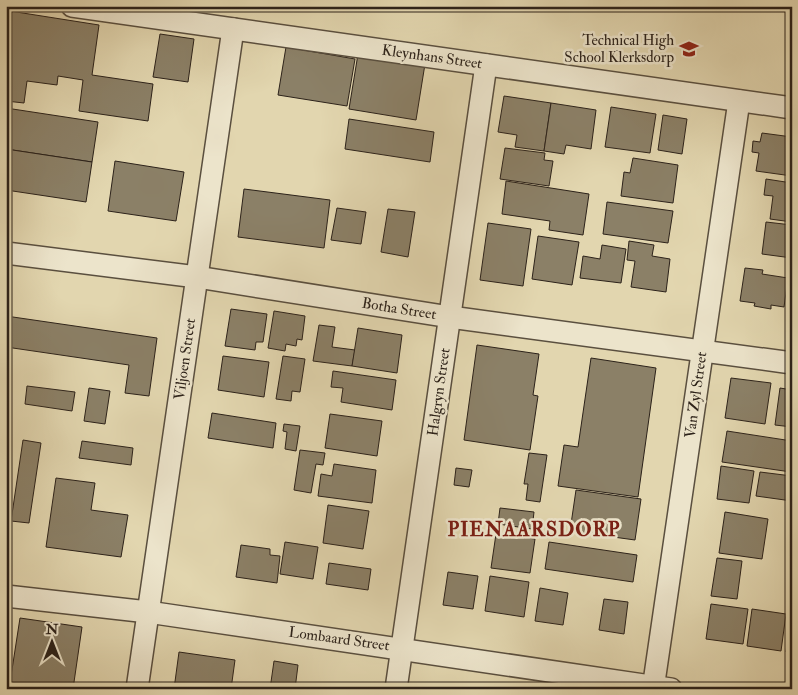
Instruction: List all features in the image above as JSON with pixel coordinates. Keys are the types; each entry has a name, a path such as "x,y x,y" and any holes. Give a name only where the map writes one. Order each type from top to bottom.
{"street":[{"name":"Kleynhans Street","path":"72,6 792,108"},
{"name":"Viljoen Street","path":"137,689 233,29"},
{"name":"Halgryn Street","path":"396,689 486,65"},
{"name":"Van Zyl Street","path":"659,688 702,351 739,101"},
{"name":"Botha Street","path":"6,253 197,277 450,317 792,363"},
{"name":"Lombaard Street","path":"6,596 148,612 402,648 659,688"}],"building":[{"path":"10,11 99,25 92,75 153,84 148,121 79,111 83,80 58,76 57,85 27,81 24,103 6,101 6,39"},
{"path":"160,34 194,39 188,82 153,77"},
{"path":"286,47 355,59 347,106 278,95"},
{"path":"358,54 425,64 416,120 349,109"},
{"path":"504,96 551,103 544,151 515,147 517,135 498,132"},
{"path":"551,103 596,110 591,149 566,145 564,154 544,151"},
{"path":"611,107 656,114 650,153 605,147"},
{"path":"6,108 98,122 92,162 6,149"},
{"path":"663,115 687,119 682,154 658,150"},
{"path":"349,119 434,132 430,162 345,149"},
{"path":"762,133 792,137 792,176 756,171 759,153 752,152 753,141 760,142"},
{"path":"505,148 545,153 544,160 553,161 549,186 500,179"},
{"path":"6,149 92,162 86,202 6,190"},
{"path":"633,158 678,165 673,203 621,196 624,172 630,173"},
{"path":"115,161 184,172 176,221 108,211"},
{"path":"766,179 792,183 792,222 770,219 773,196 764,195"},
{"path":"506,181 589,194 583,235 549,230 550,221 502,214"},
{"path":"244,189 330,200 324,248 238,237"},
{"path":"607,202 673,211 668,243 603,234"},
{"path":"337,208 366,212 361,244 331,240"},
{"path":"388,209 415,212 408,257 381,252"},
{"path":"766,222 792,225 792,258 762,254"},
{"path":"488,223 531,229 523,286 480,280"},
{"path":"538,236 579,242 572,285 532,279"},
{"path":"629,241 654,245 652,256 670,259 666,292 631,287 635,261 627,260"},
{"path":"602,245 626,249 621,283 580,278 583,256 600,259"},
{"path":"745,268 763,270 762,274 788,278 784,307 771,305 771,309 754,306 755,303 740,301"},
{"path":"231,309 267,314 263,342 256,342 255,350 225,346"},
{"path":"274,311 305,316 302,340 297,339 296,346 286,344 285,351 268,348"},
{"path":"6,316 157,338 149,396 125,393 129,365 6,347"},
{"path":"319,325 335,327 332,347 355,350 352,366 313,361"},
{"path":"358,328 402,335 397,373 352,366"},
{"path":"477,345 539,354 533,395 538,396 530,450 464,440"},
{"path":"223,356 269,362 264,397 218,390"},
{"path":"283,356 305,359 300,392 292,391 291,401 276,399"},
{"path":"591,358 656,368 638,497 558,486 564,445 578,447"},
{"path":"333,371 396,380 392,410 341,402 343,388 331,387"},
{"path":"731,378 771,383 765,424 725,418"},
{"path":"27,386 75,392 72,411 25,404"},
{"path":"89,388 110,391 105,424 84,421"},
{"path":"780,388 792,390 792,427 775,425"},
{"path":"212,413 276,423 273,448 208,438"},
{"path":"330,414 382,421 377,456 325,448"},
{"path":"284,424 300,426 296,451 285,449 287,432 283,431"},
{"path":"727,431 792,441 791,472 722,462"},
{"path":"23,440 41,443 29,523 11,521"},
{"path":"82,441 133,448 131,465 79,458"},
{"path":"300,450 325,453 323,465 316,464 311,493 294,490"},
{"path":"529,453 547,455 540,502 526,500 528,484 524,484"},
{"path":"334,464 376,470 372,503 318,496 321,474 332,476"},
{"path":"721,466 754,471 749,503 717,499"},
{"path":"456,468 472,470 469,487 454,485"},
{"path":"760,472 792,476 792,501 756,496"},
{"path":"56,478 95,483 91,510 128,515 121,557 46,547"},
{"path":"576,490 641,499 635,540 570,531"},
{"path":"328,505 369,511 363,549 323,543"},
{"path":"500,508 534,512 532,529 498,524"},
{"path":"725,512 768,519 762,559 719,553"},
{"path":"496,534 535,539 530,573 491,568"},
{"path":"285,542 318,547 313,579 280,574"},
{"path":"549,542 637,555 633,582 545,569"},
{"path":"241,545 270,549 270,555 280,556 277,583 236,577"},
{"path":"717,558 742,561 737,599 711,596"},
{"path":"329,563 371,569 368,590 326,584"},
{"path":"448,572 478,576 473,609 443,605"},
{"path":"490,576 529,582 524,617 485,611"},
{"path":"540,588 568,593 563,625 535,621"},
{"path":"604,599 628,602 624,634 599,630"},
{"path":"711,604 748,609 743,644 706,639"},
{"path":"752,609 786,614 781,651 747,646"},
{"path":"792,613 792,653 786,652"},
{"path":"20,618 82,627 73,689 9,689"},
{"path":"179,652 235,660 231,689 174,689"},
{"path":"274,661 298,665 295,689 270,689"}],"place":[{"name":"Technical High School Klerksdorp","path":"689,49"}],"district":[{"name":"PIENAARSDORP","path":"534,529"}]}
